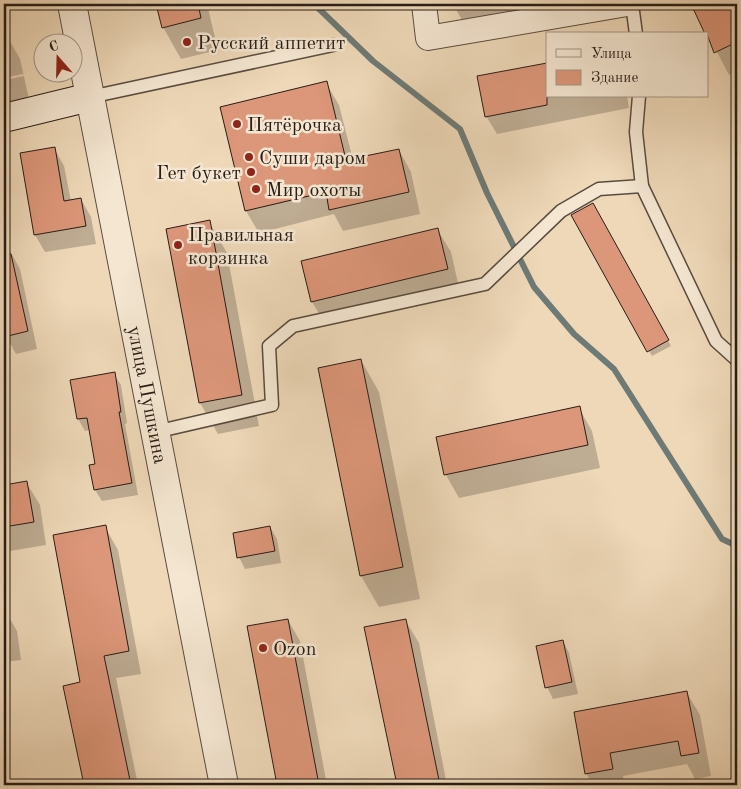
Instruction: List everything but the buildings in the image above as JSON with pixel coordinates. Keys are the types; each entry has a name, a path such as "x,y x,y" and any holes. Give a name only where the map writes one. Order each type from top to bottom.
{"street":[{"name":"улица Пушкина","path":"72,4 224,785"},
{"path":"424,4 428,38 627,4"},
{"path":"4,118 90,96"}],"lane":[{"path":"632,4 636,32"},
{"path":"90,96 333,45"},
{"path":"639,98 636,132 642,186 716,340 737,360"},
{"path":"155,432 272,405 269,346 293,326 485,284 561,211 599,188 642,186"}],"waterway":[{"path":"314,4 373,61 460,129 487,193 534,287 574,334 614,369 722,539 737,546"}],"place":[{"name":"Русский аппетит","path":"187,42"},
{"name":"Пятёрочка","path":"237,124"},
{"name":"Суши даром","path":"249,157"},
{"name":"Гет букет","path":"251,172"},
{"name":"Мир охоты","path":"256,189"},
{"name":"Правильная корзинка","path":"178,245"},
{"name":"Ozon","path":"263,648"}]}
